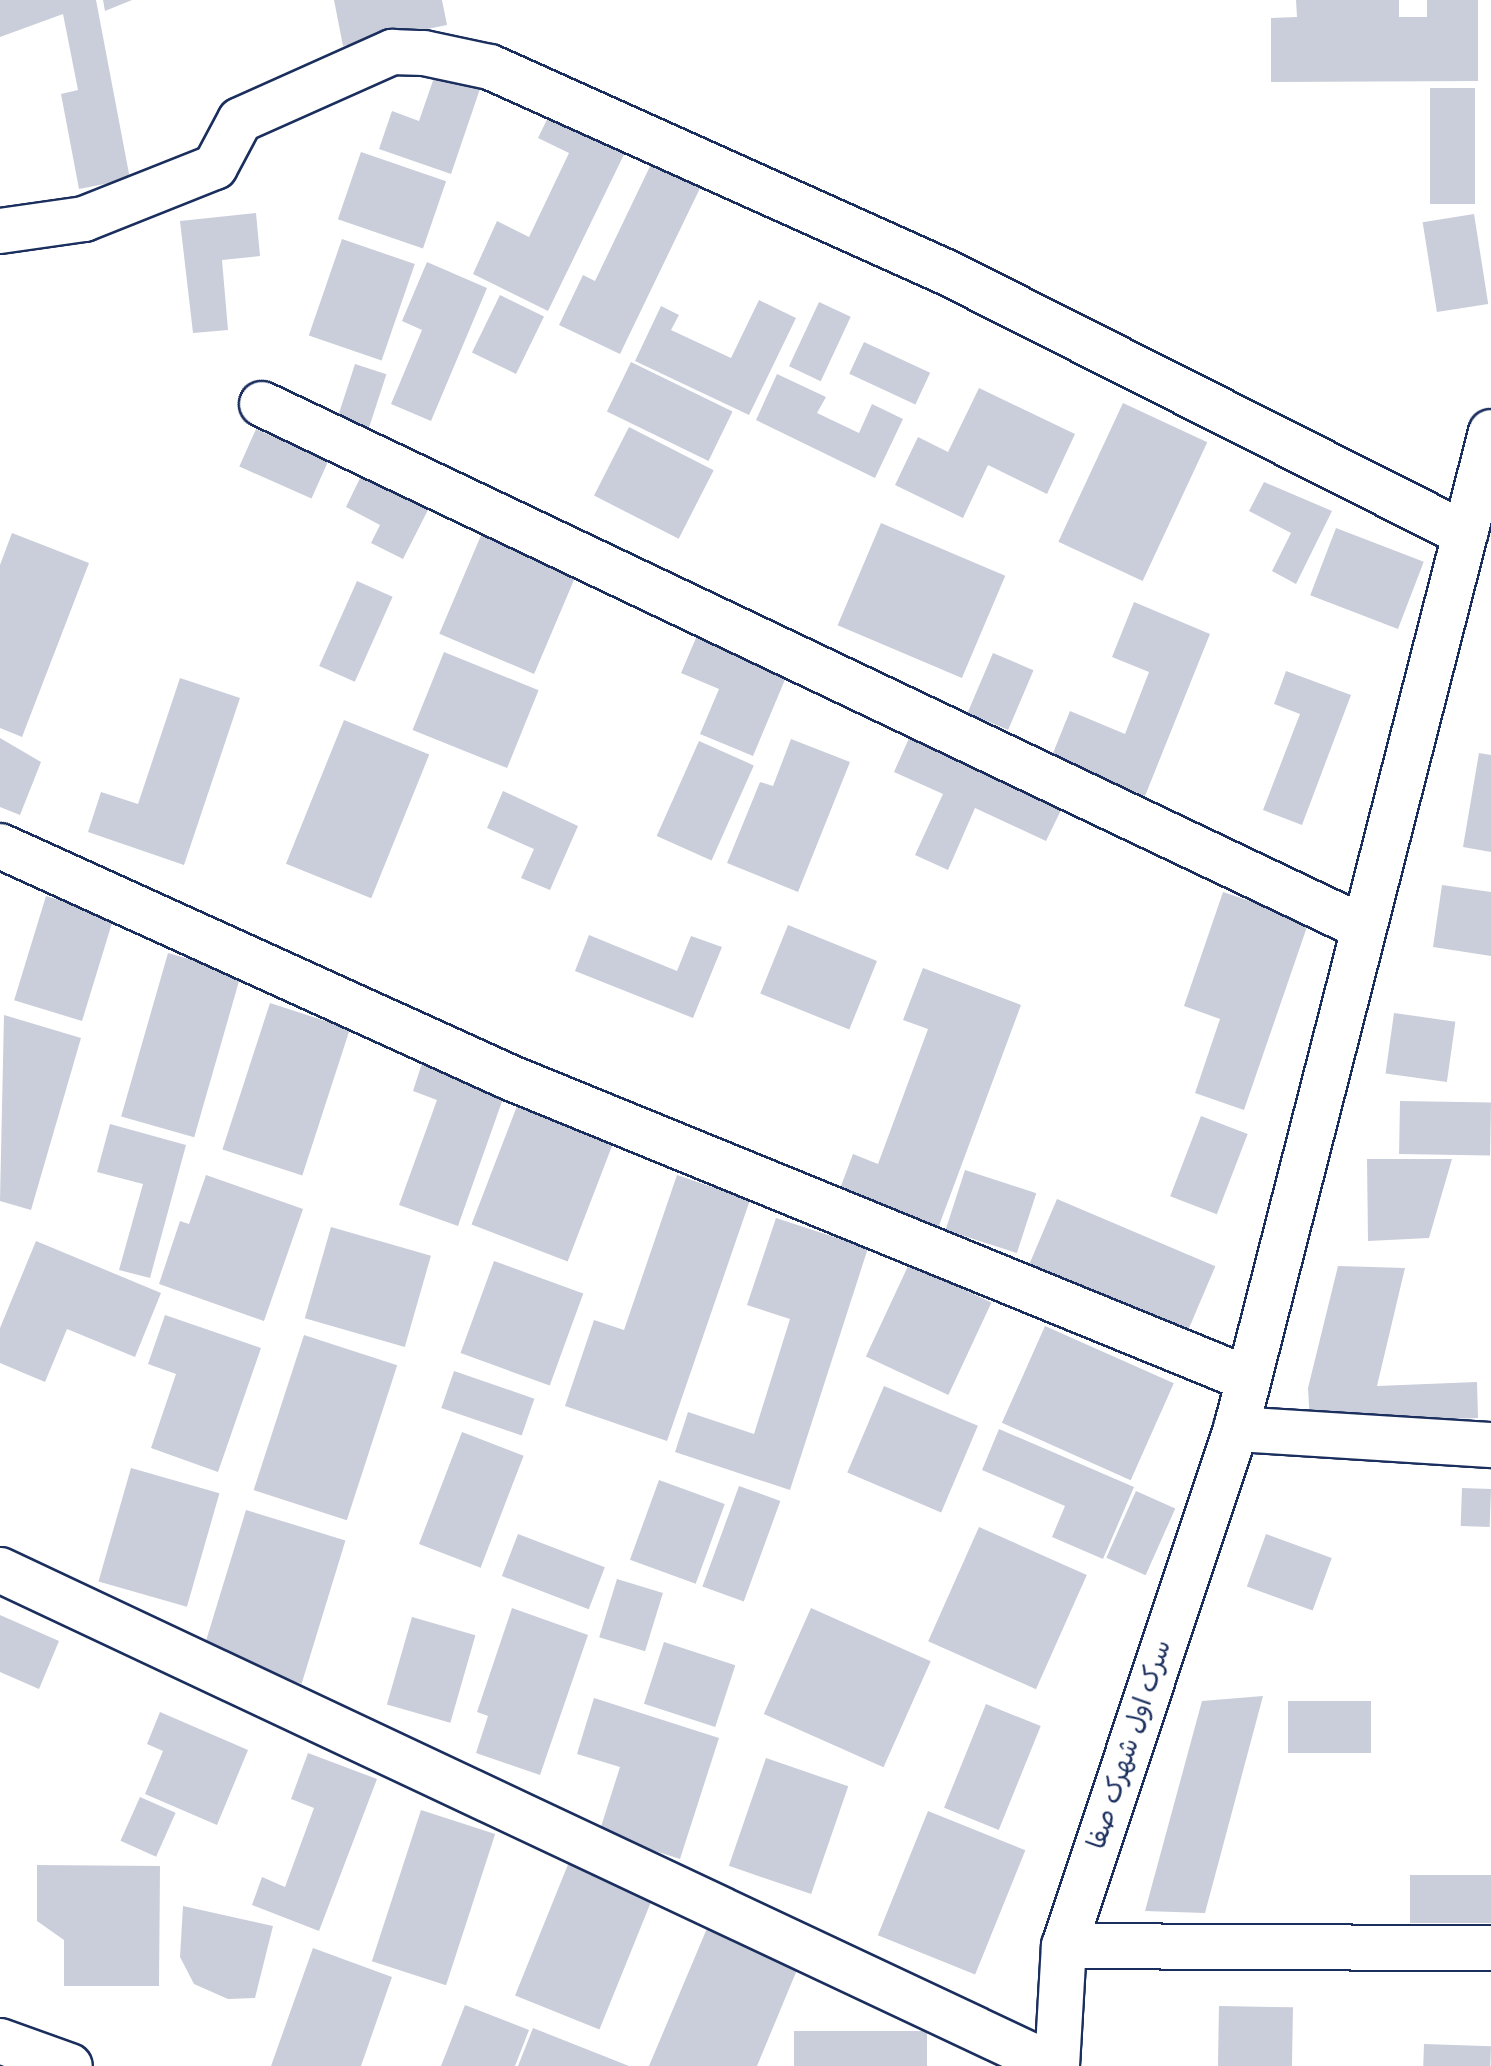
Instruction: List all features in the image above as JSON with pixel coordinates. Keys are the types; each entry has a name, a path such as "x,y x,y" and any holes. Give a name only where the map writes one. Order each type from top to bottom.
{"street":[{"path":"0,231 84,219 215,167 240,120 392,52 424,53 490,67 948,273 1465,534"},
{"path":"262,404 1364,928"},
{"name":"سرک اول شهرک صفا","path":"1056,2066 1064,1946 1236,1429 1491,432"},
{"path":"0,846 511,1078 1248,1379"},
{"path":"1236,1429 1491,1445"},
{"path":"0,1570 1056,2066"},
{"path":"1064,1946 1491,1948"},
{"path":"0,2041 70,2066"}],"building":[{"path":"0,0 96,0 130,179 79,189 61,94 78,90 63,14 0,37"},
{"path":"103,0 132,0 105,11"},
{"path":"334,0 442,0 447,25 343,46"},
{"path":"1296,0 1399,0 1399,17 1427,17 1427,0 1478,0 1478,81 1271,82 1271,18 1297,17"},
{"path":"437,69 481,86 451,174 379,149 392,111 419,121"},
{"path":"1430,88 1475,88 1475,204 1430,204"},
{"path":"556,101 632,138 548,311 473,274 497,221 529,237 569,153 538,138"},
{"path":"361,152 446,181 423,248 338,219"},
{"path":"654,158 703,182 620,354 559,325 583,275 595,281"},
{"path":"256,213 260,256 222,260 228,330 193,333 180,221"},
{"path":"1474,214 1488,304 1437,312 1423,222"},
{"path":"342,239 415,264 382,361 309,335"},
{"path":"427,262 487,288 431,421 391,404 422,330 402,321"},
{"path":"500,295 544,316 516,374 472,353"},
{"path":"759,300 796,318 749,415 635,361 661,306 679,315 671,330 731,358"},
{"path":"819,302 851,317 821,381 789,366"},
{"path":"864,342 930,373 915,405 849,374"},
{"path":"631,362 733,412 708,461 607,411"},
{"path":"355,364 386,374 366,437 335,427"},
{"path":"777,374 826,397 817,413 859,433 872,404 903,419 875,478 756,420"},
{"path":"979,388 1075,434 1047,494 988,465 963,518 895,485 918,437 948,452"},
{"path":"1123,403 1207,442 1143,581 1058,542"},
{"path":"629,427 714,470 679,539 594,496"},
{"path":"256,429 328,461 311,499 239,466"},
{"path":"363,472 430,506 403,559 371,543 380,525 346,507"},
{"path":"1264,482 1332,511 1296,584 1272,571 1291,533 1249,511"},
{"path":"881,523 1005,576 962,678 838,625"},
{"path":"485,526 580,566 534,674 439,634"},
{"path":"1336,528 1424,562 1398,629 1310,595"},
{"path":"12,533 89,563 22,737 0,728 0,565"},
{"path":"357,581 393,597 355,682 319,666"},
{"path":"1134,602 1210,634 1145,796 1051,758 1070,711 1125,734 1149,672 1112,657"},
{"path":"699,631 789,670 753,756 700,734 719,689 681,673"},
{"path":"444,652 539,690 507,768 413,730"},
{"path":"993,653 1034,670 1008,730 968,713"},
{"path":"1286,671 1351,695 1302,825 1263,810 1300,714 1274,704"},
{"path":"180,678 240,698 184,865 88,832 101,792 138,804"},
{"path":"344,720 429,754 371,898 286,864"},
{"path":"910,736 1063,806 1046,841 975,808 948,870 915,855 943,794 894,772"},
{"path":"0,738 41,762 20,815 0,807"},
{"path":"791,739 850,762 798,892 727,863 760,782 773,786"},
{"path":"699,741 754,765 712,860 657,836"},
{"path":"1479,753 1491,755 1491,852 1463,847"},
{"path":"503,791 578,826 550,890 521,878 534,849 487,828"},
{"path":"1442,885 1491,892 1491,956 1433,947"},
{"path":"1223,892 1309,921 1244,1110 1195,1093 1220,1019 1184,1006"},
{"path":"46,896 114,917 82,1021 14,1000"},
{"path":"788,925 877,961 849,1030 760,994"},
{"path":"589,935 677,971 691,936 722,947 693,1018 575,971"},
{"path":"168,953 241,974 194,1137 121,1116"},
{"path":"923,968 1021,1005 937,1231 838,1194 853,1154 878,1164 928,1029 903,1020"},
{"path":"270,1003 350,1029 302,1175 222,1149"},
{"path":"1394,1013 1455,1022 1447,1082 1386,1073"},
{"path":"4,1015 81,1038 31,1210 0,1201"},
{"path":"423,1060 506,1090 458,1226 399,1205 437,1100 413,1091"},
{"path":"1400,1101 1491,1103 1490,1156 1399,1154"},
{"path":"517,1106 613,1143 568,1261 471,1225"},
{"path":"1201,1116 1248,1134 1217,1214 1170,1196"},
{"path":"110,1124 186,1145 150,1278 119,1270 143,1184 97,1172"},
{"path":"1367,1159 1452,1159 1429,1238 1368,1241"},
{"path":"965,1170 1036,1193 1017,1253 946,1230"},
{"path":"206,1175 303,1209 264,1321 159,1284 180,1221 189,1224"},
{"path":"677,1175 750,1200 667,1441 565,1406 594,1320 624,1330"},
{"path":"1057,1199 1215,1266 1186,1334 1028,1267"},
{"path":"776,1218 868,1248 790,1490 675,1452 688,1412 754,1434 790,1319 747,1305"},
{"path":"331,1227 431,1256 405,1347 305,1318"},
{"path":"36,1241 161,1293 135,1357 67,1329 45,1382 0,1363 0,1328"},
{"path":"494,1261 583,1293 550,1386 460,1353"},
{"path":"909,1264 991,1302 948,1395 866,1356"},
{"path":"1338,1266 1405,1268 1377,1386 1477,1382 1478,1418 1310,1424 1308,1388"},
{"path":"165,1315 261,1348 218,1472 151,1448 176,1374 148,1364"},
{"path":"1045,1326 1174,1383 1131,1480 1002,1423"},
{"path":"304,1335 397,1365 347,1520 254,1490"},
{"path":"454,1371 534,1399 522,1436 441,1408"},
{"path":"884,1386 978,1426 941,1512 847,1473"},
{"path":"999,1429 1134,1487 1103,1559 1052,1537 1065,1506 982,1470"},
{"path":"462,1432 524,1456 481,1568 419,1544"},
{"path":"131,1468 219,1493 187,1607 98,1581"},
{"path":"659,1480 725,1504 696,1584 630,1560"},
{"path":"739,1486 780,1501 744,1602 702,1587"},
{"path":"1462,1488 1491,1489 1490,1527 1461,1526"},
{"path":"1136,1491 1175,1508 1146,1575 1106,1558"},
{"path":"246,1510 345,1540 302,1684 202,1653"},
{"path":"979,1527 1087,1575 1036,1689 928,1641"},
{"path":"518,1534 605,1567 589,1609 502,1576"},
{"path":"1266,1534 1332,1558 1313,1611 1247,1587"},
{"path":"617,1579 663,1593 645,1651 599,1637"},
{"path":"512,1608 588,1635 540,1775 476,1753 488,1716 477,1712"},
{"path":"811,1608 931,1661 883,1767 764,1714"},
{"path":"0,1615 59,1641 39,1689 0,1672"},
{"path":"412,1617 475,1635 450,1723 387,1704"},
{"path":"664,1642 735,1665 715,1727 644,1704"},
{"path":"1263,1696 1205,1913 1145,1911 1202,1701"},
{"path":"594,1698 719,1738 680,1859 599,1833 620,1767 577,1754"},
{"path":"1288,1701 1371,1701 1371,1753 1288,1753"},
{"path":"986,1704 1041,1726 999,1830 944,1808"},
{"path":"160,1712 248,1750 217,1825 145,1794 163,1751 147,1744"},
{"path":"308,1753 377,1779 319,1931 252,1905 262,1877 285,1887 314,1808 291,1799"},
{"path":"766,1758 848,1786 811,1894 729,1866"},
{"path":"140,1797 176,1813 156,1857 120,1841"},
{"path":"421,1810 495,1834 446,1985 372,1961"},
{"path":"928,1811 1025,1850 975,1975 878,1935"},
{"path":"569,1862 653,1896 599,2030 515,1996"},
{"path":"37,1865 160,1866 159,1986 64,1986 64,1940 37,1921"},
{"path":"1410,1875 1491,1875 1491,1923 1410,1923"},
{"path":"183,1906 273,1926 255,1998 228,1999 194,1984 180,1957"},
{"path":"708,1926 799,1965 757,2066 649,2066"},
{"path":"313,1948 392,1977 361,2066 271,2066"},
{"path":"465,2005 529,2030 515,2066 441,2066"},
{"path":"1219,2006 1293,2007 1292,2066 1218,2066"},
{"path":"533,2028 629,2066 518,2066"},
{"path":"794,2031 927,2031 927,2066 794,2066"},
{"path":"1424,2044 1491,2046 1490,2066 1423,2066"}]}
